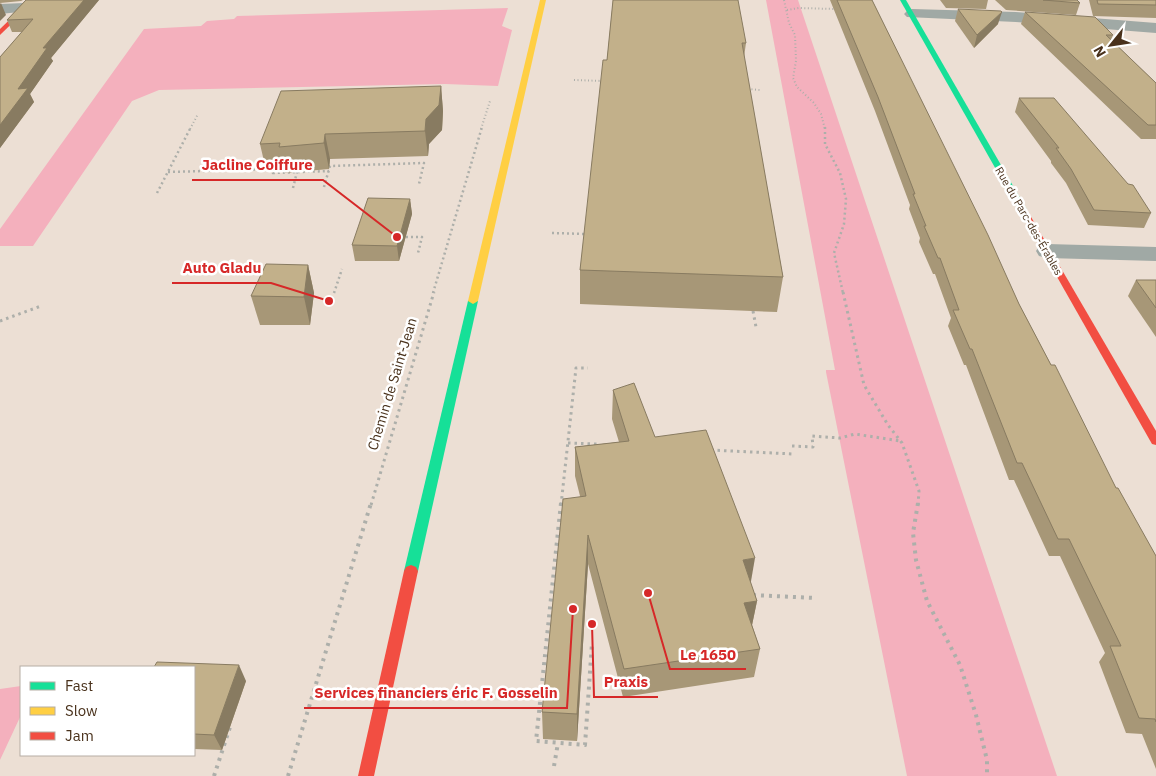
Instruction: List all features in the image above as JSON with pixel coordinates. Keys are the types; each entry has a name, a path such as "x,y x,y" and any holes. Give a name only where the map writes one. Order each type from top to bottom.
{"main road":[{"path":"366,776 442,432 543,0"},
{"name":"Rue du Parc-des-Érables","path":"903,0 1156,441"},
{"path":"0,33 29,4"}],"street":[{"path":"0,9 29,4"},
{"path":"912,14 1016,17 1136,27 1152,35"},
{"path":"1047,251 1156,254"}],"path":[{"path":"784,0 789,23 796,35 796,60 793,78 797,87 814,103 821,114 825,126 825,144 838,168 845,190 844,224 834,253 864,385 900,441 911,464 918,491 918,511 913,533 916,560 928,601 960,665 982,742 987,776"},
{"path":"787,10 799,8 835,9"},
{"path":"574,80 612,81"},
{"path":"741,89 760,90"},
{"name":"Chemin de Saint-Jean","path":"288,776 408,383 464,184 491,99"},
{"path":"157,193 198,114"},
{"path":"324,187 330,166 424,163 419,184"},
{"path":"168,172 274,169 273,173 329,171"},
{"path":"293,188 297,172"},
{"path":"552,233 589,234"},
{"path":"406,237 422,237 418,253"},
{"path":"334,293 342,269"},
{"path":"0,321 41,306"},
{"path":"753,311 756,327"},
{"path":"588,368 576,368 536,741 585,745 592,643"},
{"path":"792,446 813,447 812,436 840,438 855,434 900,441"},
{"path":"568,443 607,445"},
{"path":"702,450 793,454"},
{"path":"750,596 759,594 815,598"},
{"path":"214,776 230,727"},
{"path":"554,766 558,742"}],"shaded area":[{"path":"766,0 798,0 1057,776 907,776 826,372 826,370 835,370"},
{"path":"508,8 502,26 512,30 498,86 445,84 159,90 132,101 33,246 0,246 0,229 144,29 201,26 207,21 234,19 237,16"},
{"path":"20,686 20,717 0,760 0,689"}],"building":[{"path":"26,0 84,0 43,48 47,48 18,89 28,88 0,125 0,57 33,19 7,20"},
{"path":"613,0 738,0 746,43 742,43 783,277 580,270 603,60 607,60"},
{"path":"837,0 872,0 988,235 1019,304 1051,365 1055,365 1116,488 1118,488 1156,556 1156,722 1155,719 1139,718 1110,646 1121,646 1069,539 1058,539 1022,463 1017,463 972,349 970,349 953,310 959,310 940,258 938,258 924,226 926,226 913,194 915,194 878,97"},
{"path":"1043,0 1077,0 1080,3"},
{"path":"1097,0 1156,0 1156,5 1098,4"},
{"path":"958,9 1001,11 1002,12 977,35"},
{"path":"1025,12 1095,17 1113,35 1106,35 1156,83 1156,125 1148,125"},
{"path":"441,86 439,105 426,119 425,131 325,134 324,143 279,147 280,143 260,144 281,91"},
{"path":"1019,98 1054,98 1128,184 1133,185 1151,213 1094,210 1071,169 1056,148 1059,148"},
{"path":"368,198 410,199 397,246 352,245"},
{"path":"266,264 308,265 304,297 251,296"},
{"path":"1136,280 1156,280 1156,308"},
{"path":"634,383 655,437 706,430 755,558 743,560 757,601 744,603 760,649 624,669 588,535 577,714 542,712 563,499 586,496 575,447 629,441 613,390"},
{"path":"157,662 239,665 214,735 195,734 195,666 155,666"}],"traffic: fast":[{"path":"903,0 1023,210"},
{"path":"411,571 473,301"}],"traffic: slow":[{"path":"473,301 543,0"}],"traffic: jam":[{"path":"0,33 33,0"},
{"path":"1023,210 1156,441"},
{"path":"366,776 411,571"}],"place":[{"name":"Jacline Coiffure","path":"397,237"},
{"name":"Auto Gladu","path":"329,301"},
{"name":"Le 1650","path":"648,593"},
{"name":"Services financiers éric F. Gosselin","path":"573,609"},
{"name":"Praxis","path":"592,624"}]}
